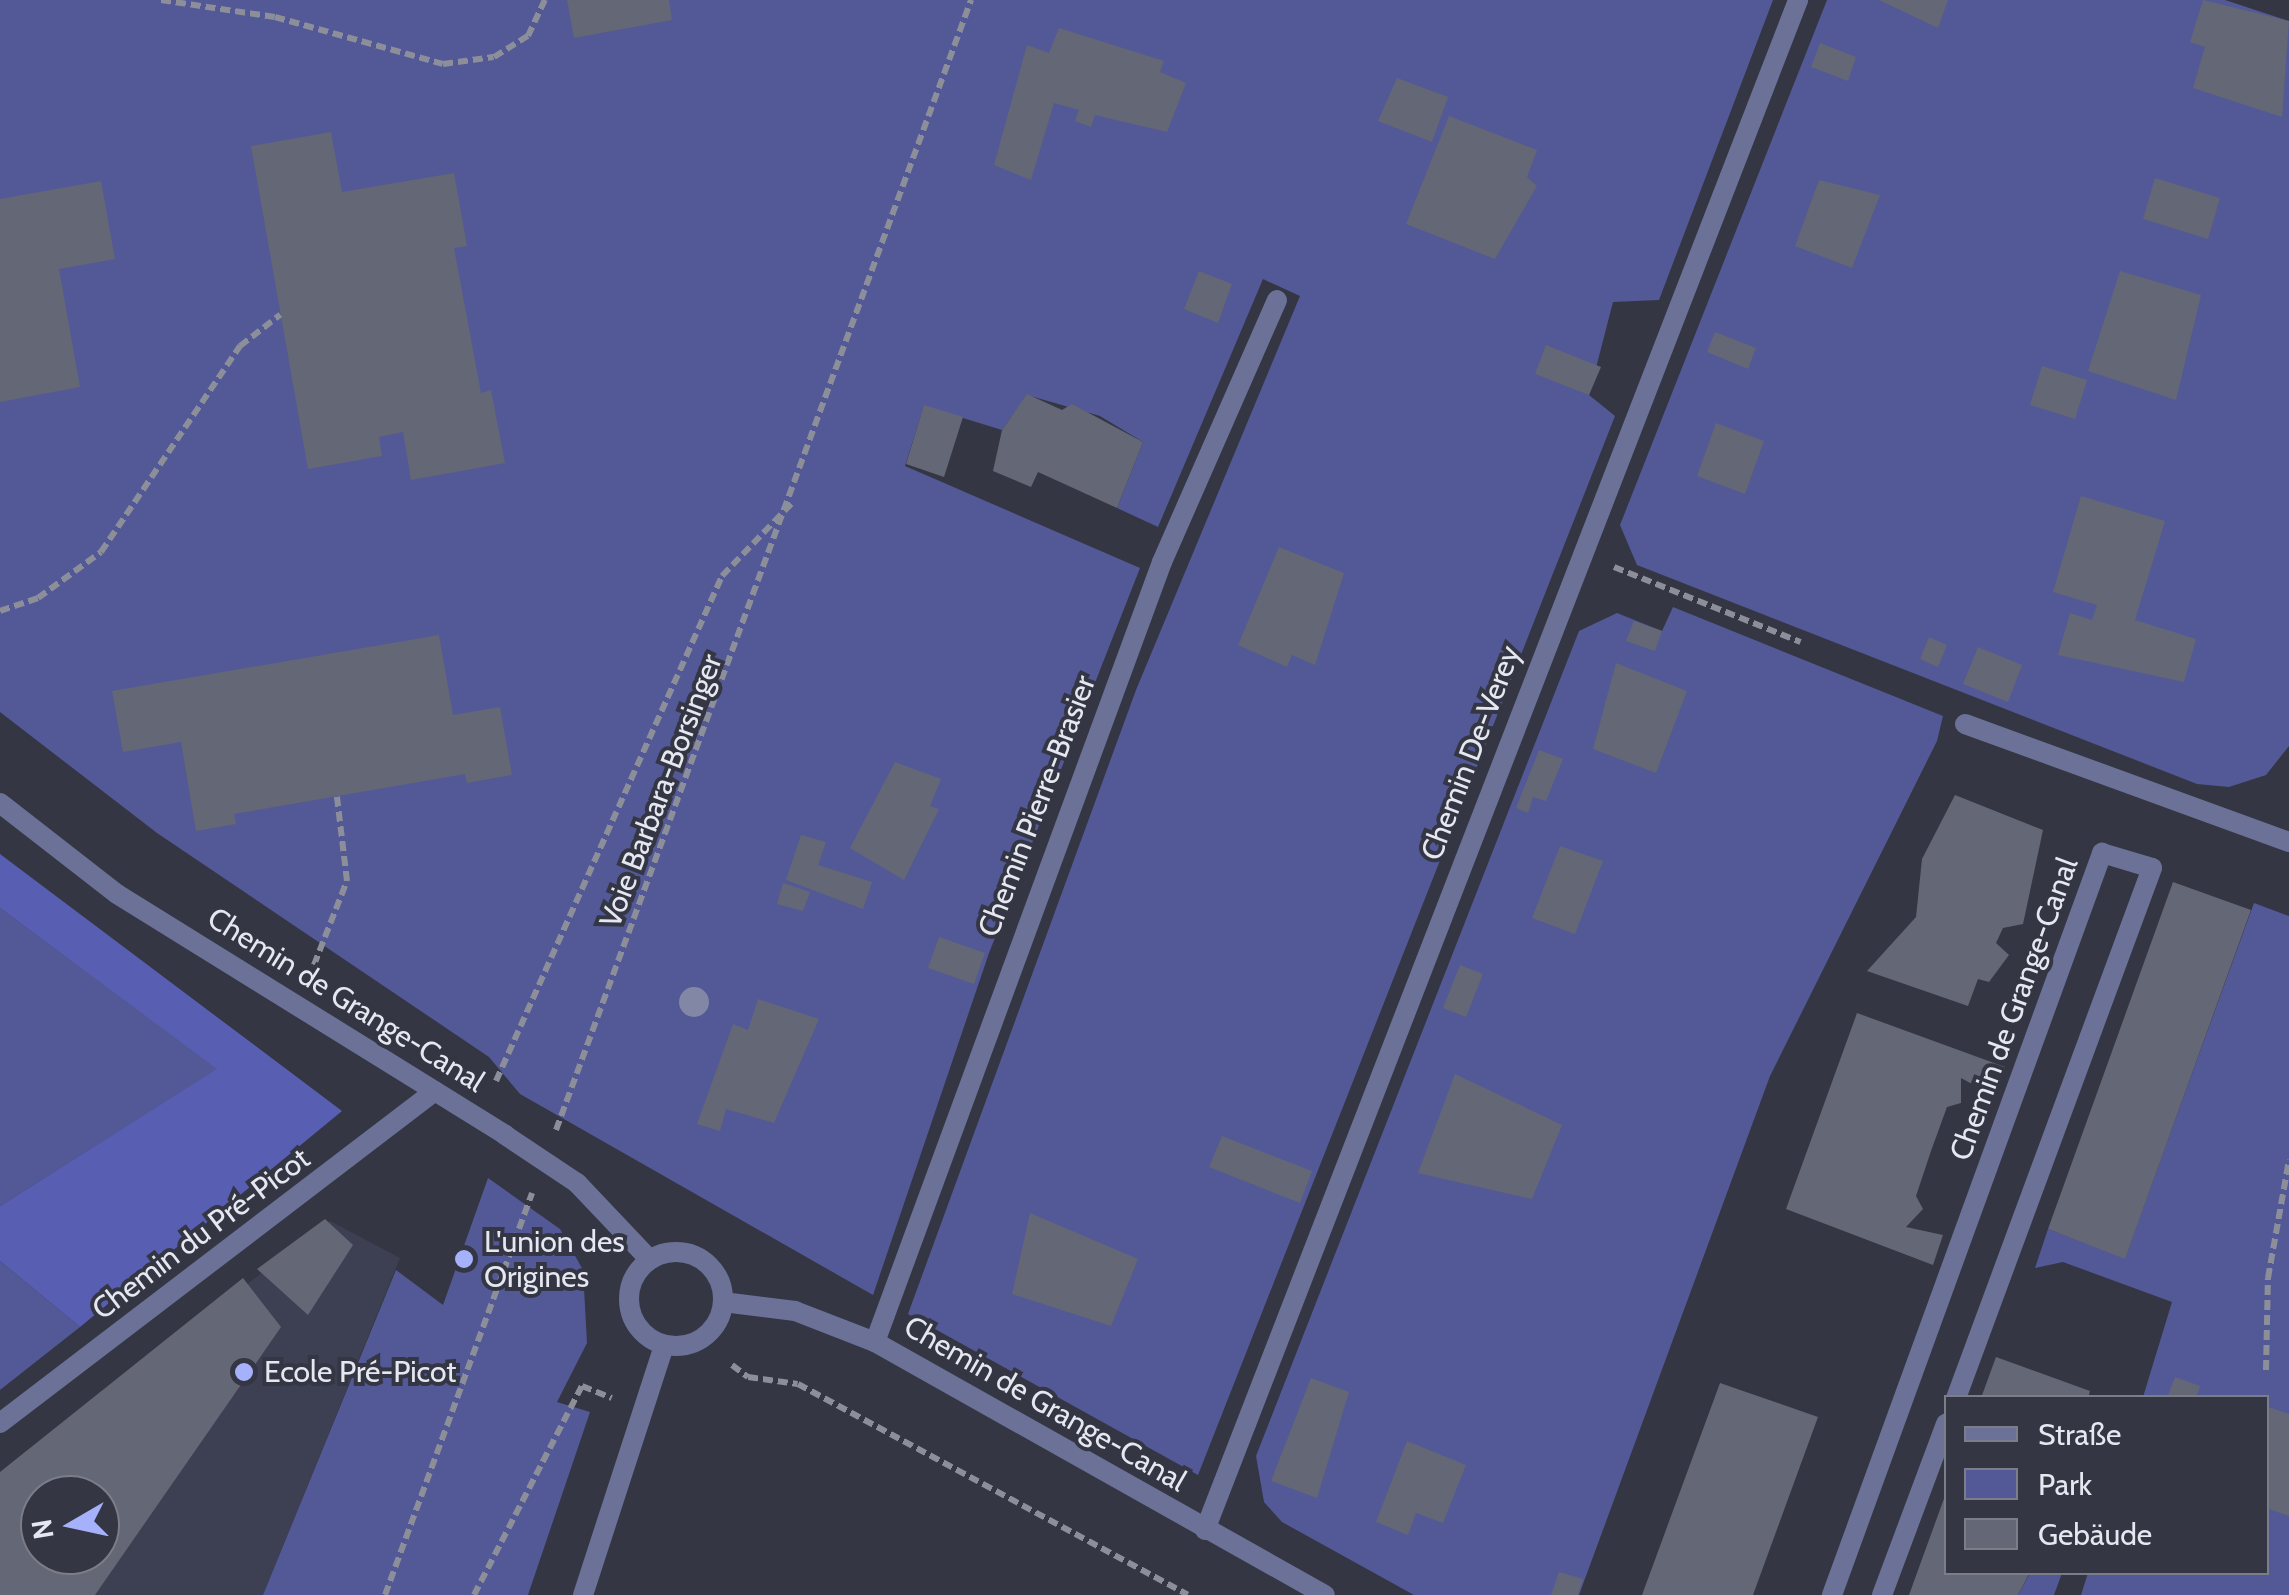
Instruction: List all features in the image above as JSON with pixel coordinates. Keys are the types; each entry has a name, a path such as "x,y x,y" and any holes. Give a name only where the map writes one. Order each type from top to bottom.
{"street":[{"name":"Chemin De-Verey","path":"1205,1530 1580,554 1798,0"},
{"name":"Chemin Pierre-Brasier","path":"875,1342 1162,562 1277,300"},
{"path":"1965,724 2289,842"},
{"name":"Chemin de Grange-Canal","path":"0,803 117,894 577,1183 650,1260"},
{"name":"Chemin de Grange-Canal","path":"1832,1595 2102,852 2152,868 1957,1395"},
{"name":"Chemin du Pré-Picot","path":"0,1423 434,1091"},
{"path":"690,1254 720,1282 723,1302 697,1342 664,1346 629,1307 636,1272 650,1260 690,1254"},
{"name":"Chemin de Grange-Canal","path":"723,1302 795,1311 875,1342 1325,1595"},
{"path":"582,1595 664,1346"},
{"path":"1882,1595 1944,1429"}],"path":[{"path":"160,0 276,17 443,64 494,57 528,36 544,0"},
{"name":"Voie Barbara-Borsinger","path":"550,1146 795,499 971,0"},
{"path":"0,611 38,598 101,552 240,346 280,316"},
{"path":"496,1082 722,576 795,499"},
{"path":"1580,554 1800,642"},
{"path":"314,965 347,881 337,796"},
{"path":"2266,1370 2268,1278 2289,1160"},
{"path":"384,1595 536,1183"},
{"path":"732,1365 748,1377 798,1384 1188,1595"},
{"path":"474,1595 582,1386 612,1398"}],"shaded area":[{"path":"0,854 342,1111 80,1327 0,1261 0,1206 217,1069 0,908"},
{"name":"Ecole Pré-Picot","path":"330,1221 400,1258 263,1595 0,1595 0,1473"}],"green space":[{"path":"0,0 1773,0 1659,300 1613,302 1589,395 1615,416 1198,1475 908,1314 1136,690 1300,296 1263,279 1158,527 1117,508 1143,442 1100,416 1027,395 1002,430 924,406 905,466 1140,568 989,953 873,1295 520,1094 489,1057 157,833 0,712"},
{"path":"1827,0 2225,0 2289,21 2289,746 2266,775 2229,787 2197,784 1637,565 1620,525"},
{"path":"1673,607 1943,716 1937,741 1770,1076 1579,1595 1414,1595 1282,1522 1264,1502 1256,1456 1579,631 1617,613 1662,631"},
{"path":"2254,903 2289,916 2289,1595 2081,1595 2087,1575 2269,1575 2269,1395 2144,1395 2172,1302 2063,1262 2035,1268 2048,1229 2125,1258"},
{"path":"0,908 218,1069 0,1206"},
{"path":"488,1178 560,1229 583,1270 587,1343 557,1402 590,1412 528,1595 263,1595 396,1270 443,1305"},
{"path":"0,1261 80,1327 0,1390"},
{"path":"2029,1575 2061,1575 2054,1595 2018,1595"}],"building":[{"path":"567,0 669,0 672,20 574,38"},
{"path":"1879,0 1948,0 1938,28"},
{"path":"2203,0 2289,21 2282,117 2193,88 2205,47 2190,42"},
{"path":"1059,28 1164,61 1160,72 1186,83 1167,132 1095,115 1091,127 1075,121 1079,110 1054,103 1031,180 994,165 1027,45 1049,53"},
{"path":"1820,43 1856,57 1848,81 1811,67"},
{"path":"1397,78 1448,97 1432,142 1378,121"},
{"path":"1449,116 1537,150 1527,177 1537,186 1495,259 1406,224"},
{"path":"331,132 342,192 454,173 467,246 454,248 481,393 491,390 505,463 411,480 403,432 379,437 382,456 308,469 251,146"},
{"path":"2155,178 2220,198 2208,239 2143,219"},
{"path":"1819,180 1880,195 1852,268 1795,246"},
{"path":"101,181 115,259 59,269 80,387 0,402 0,199"},
{"path":"1199,271 1232,284 1218,323 1184,309"},
{"path":"2120,271 2201,295 2176,400 2088,371"},
{"path":"1715,332 1756,348 1748,369 1707,352"},
{"path":"1546,345 1601,367 1589,395 1535,374"},
{"path":"2042,366 2087,380 2075,419 2030,405"},
{"path":"1027,394 1062,410 1072,404 1143,442 1117,508 1038,472 1031,487 993,471 1002,430"},
{"path":"924,405 963,417 944,477 906,464"},
{"path":"1716,423 1764,441 1745,494 1697,476"},
{"path":"2081,496 2165,521 2135,620 2196,639 2184,682 2058,655 2070,613 2092,620 2097,605 2053,592"},
{"path":"1279,547 1344,573 1315,665 1292,655 1287,667 1238,645"},
{"path":"1634,621 1662,631 1655,651 1626,641"},
{"path":"439,635 453,715 500,707 512,775 467,783 465,774 234,814 236,824 196,831 181,742 123,752 112,691"},
{"path":"1929,637 1947,645 1938,667 1920,659"},
{"path":"1978,647 2022,665 2008,702 1963,684"},
{"path":"1616,663 1687,691 1656,773 1593,749"},
{"path":"1539,750 1563,759 1546,801 1533,797 1528,813 1516,808"},
{"path":"895,762 941,779 930,806 939,809 904,880 850,848"},
{"path":"1955,795 2043,830 2023,924 2003,928 1996,943 2009,955 1989,982 1978,979 1968,1006 1867,971 1916,917 1922,859"},
{"path":"801,835 826,842 818,865 872,882 863,909 786,880"},
{"path":"1560,846 1603,861 1575,934 1532,918"},
{"path":"2173,882 2251,910 2125,1259 2048,1229"},
{"path":"783,883 810,892 803,911 777,904"},
{"path":"939,937 985,953 974,984 928,968"},
{"path":"1460,965 1483,974 1466,1017 1443,1008"},
{"path":"758,999 819,1019 774,1123 726,1109 720,1131 697,1124 733,1024 748,1030"},
{"path":"1857,1013 2005,1067 1994,1096 1961,1078 1961,1103 1947,1107 1916,1196 1923,1209 1906,1227 1943,1235 1933,1265 1786,1209"},
{"path":"1455,1074 1562,1125 1532,1199 1418,1173"},
{"path":"1222,1136 1312,1171 1300,1203 1209,1167"},
{"path":"1030,1213 1138,1259 1111,1326 1012,1294"},
{"path":"325,1219 353,1245 308,1315 257,1269"},
{"path":"243,1278 281,1327 120,1559 120,1475 20,1475 20,1575 109,1575 95,1595 0,1595 0,1472"},
{"path":"1996,1357 2090,1391 2089,1395 1982,1395"},
{"path":"2175,1377 2200,1386 2197,1395 2168,1395"},
{"path":"1311,1378 1349,1392 1317,1498 1271,1481"},
{"path":"1720,1383 1818,1417 1753,1595 1642,1595"},
{"path":"2269,1407 2289,1414 2289,1516 2269,1509"},
{"path":"1407,1441 1466,1465 1443,1523 1416,1513 1408,1535 1376,1522"},
{"path":"1944,1499 1944,1575 2028,1575 2018,1595 1909,1595"},
{"path":"1559,1572 1583,1579 1578,1595 1551,1595"}],"place":[{"name":"L'union des Origines","path":"464,1259"},
{"name":"Ecole Pré-Picot","path":"244,1372"}]}
